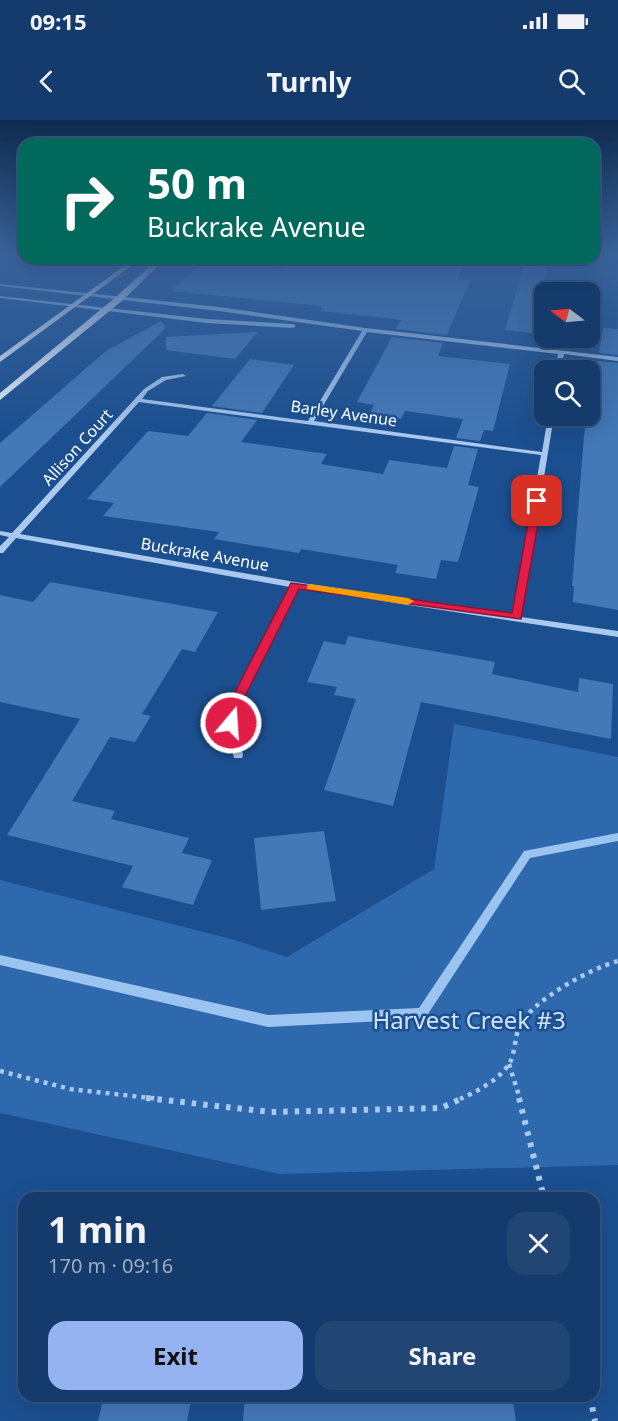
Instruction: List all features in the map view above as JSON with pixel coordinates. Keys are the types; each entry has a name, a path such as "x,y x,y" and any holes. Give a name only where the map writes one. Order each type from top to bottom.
{"main road":[{"path":"0,360 60,315"},
{"path":"0,397 100,315"}],"street":[{"path":"149,315 207,321 365,330"},
{"path":"259,315 365,330 618,359"},
{"path":"311,422 365,330"},
{"path":"560,360 561,352"},
{"name":"Allison Court","path":"0,550 152,386 164,378 183,376"},
{"name":"Barley Avenue","path":"138,400 545,454"},
{"path":"517,617 549,426"},
{"name":"Buckrake Avenue","path":"0,533 295,585 618,634"},
{"path":"238,755 231,723 240,694 295,585"}],"path":[{"path":"543,1192 527,1124 509,1064 520,1023 539,1004 600,966 618,961"},
{"path":"0,1071 70,1089 271,1112 441,1108 480,1090 509,1064"},
{"path":"591,1402 596,1421"}],"green space":[{"name":"Harvest Creek #3","path":"454,724 618,757 618,1165 279,1174 0,1113 0,880 231,939 287,957 434,869"}],"building":[{"path":"354,315 455,315 447,335 396,329 401,320"},
{"path":"509,315 534,315 532,333 505,330"},
{"path":"161,321 166,328 0,487 0,443 106,351"},
{"path":"603,328 618,329 618,355 599,353"},
{"path":"258,332 235,359 166,350 166,337"},
{"path":"392,337 443,343 438,356 510,364 493,431 484,430 480,441 456,438 463,419 405,411 401,419 369,415 374,405 357,402"},
{"path":"250,359 294,365 262,413 212,406"},
{"path":"600,361 618,363 618,610 573,602 574,586 572,586 586,426 600,426"},
{"path":"207,413 257,420 241,442 327,454 321,464 383,474 389,460 447,468 454,446 478,449 468,485 479,487 458,562 441,560 436,579 395,573 398,565 301,549 299,553 214,539 219,532 103,516 114,503 87,499 148,431 188,436"},
{"path":"50,582 218,612 195,652 182,649 142,714 151,716 135,742 110,737 72,801 115,811 111,819 189,838 182,853 212,860 193,905 122,887 133,866 7,835 80,719 0,702 0,595 33,602"},
{"path":"348,636 495,662 492,674 578,692 579,678 613,684 611,739 421,702 393,806 324,790 356,699 334,695 337,687 307,682 324,641 345,645"},
{"path":"324,831 336,901 261,910 254,838"},
{"path":"103,1402 191,1402 187,1421 98,1421"},
{"path":"245,1402 513,1402 516,1421 243,1421"}],"waterway":[{"path":"0,960 268,1021 422,1013 527,854 618,837"}],"slow traffic":[{"path":"310,587 408,601"}],"route":[{"path":"231,723 240,694 295,585 517,617 537,501"}]}
